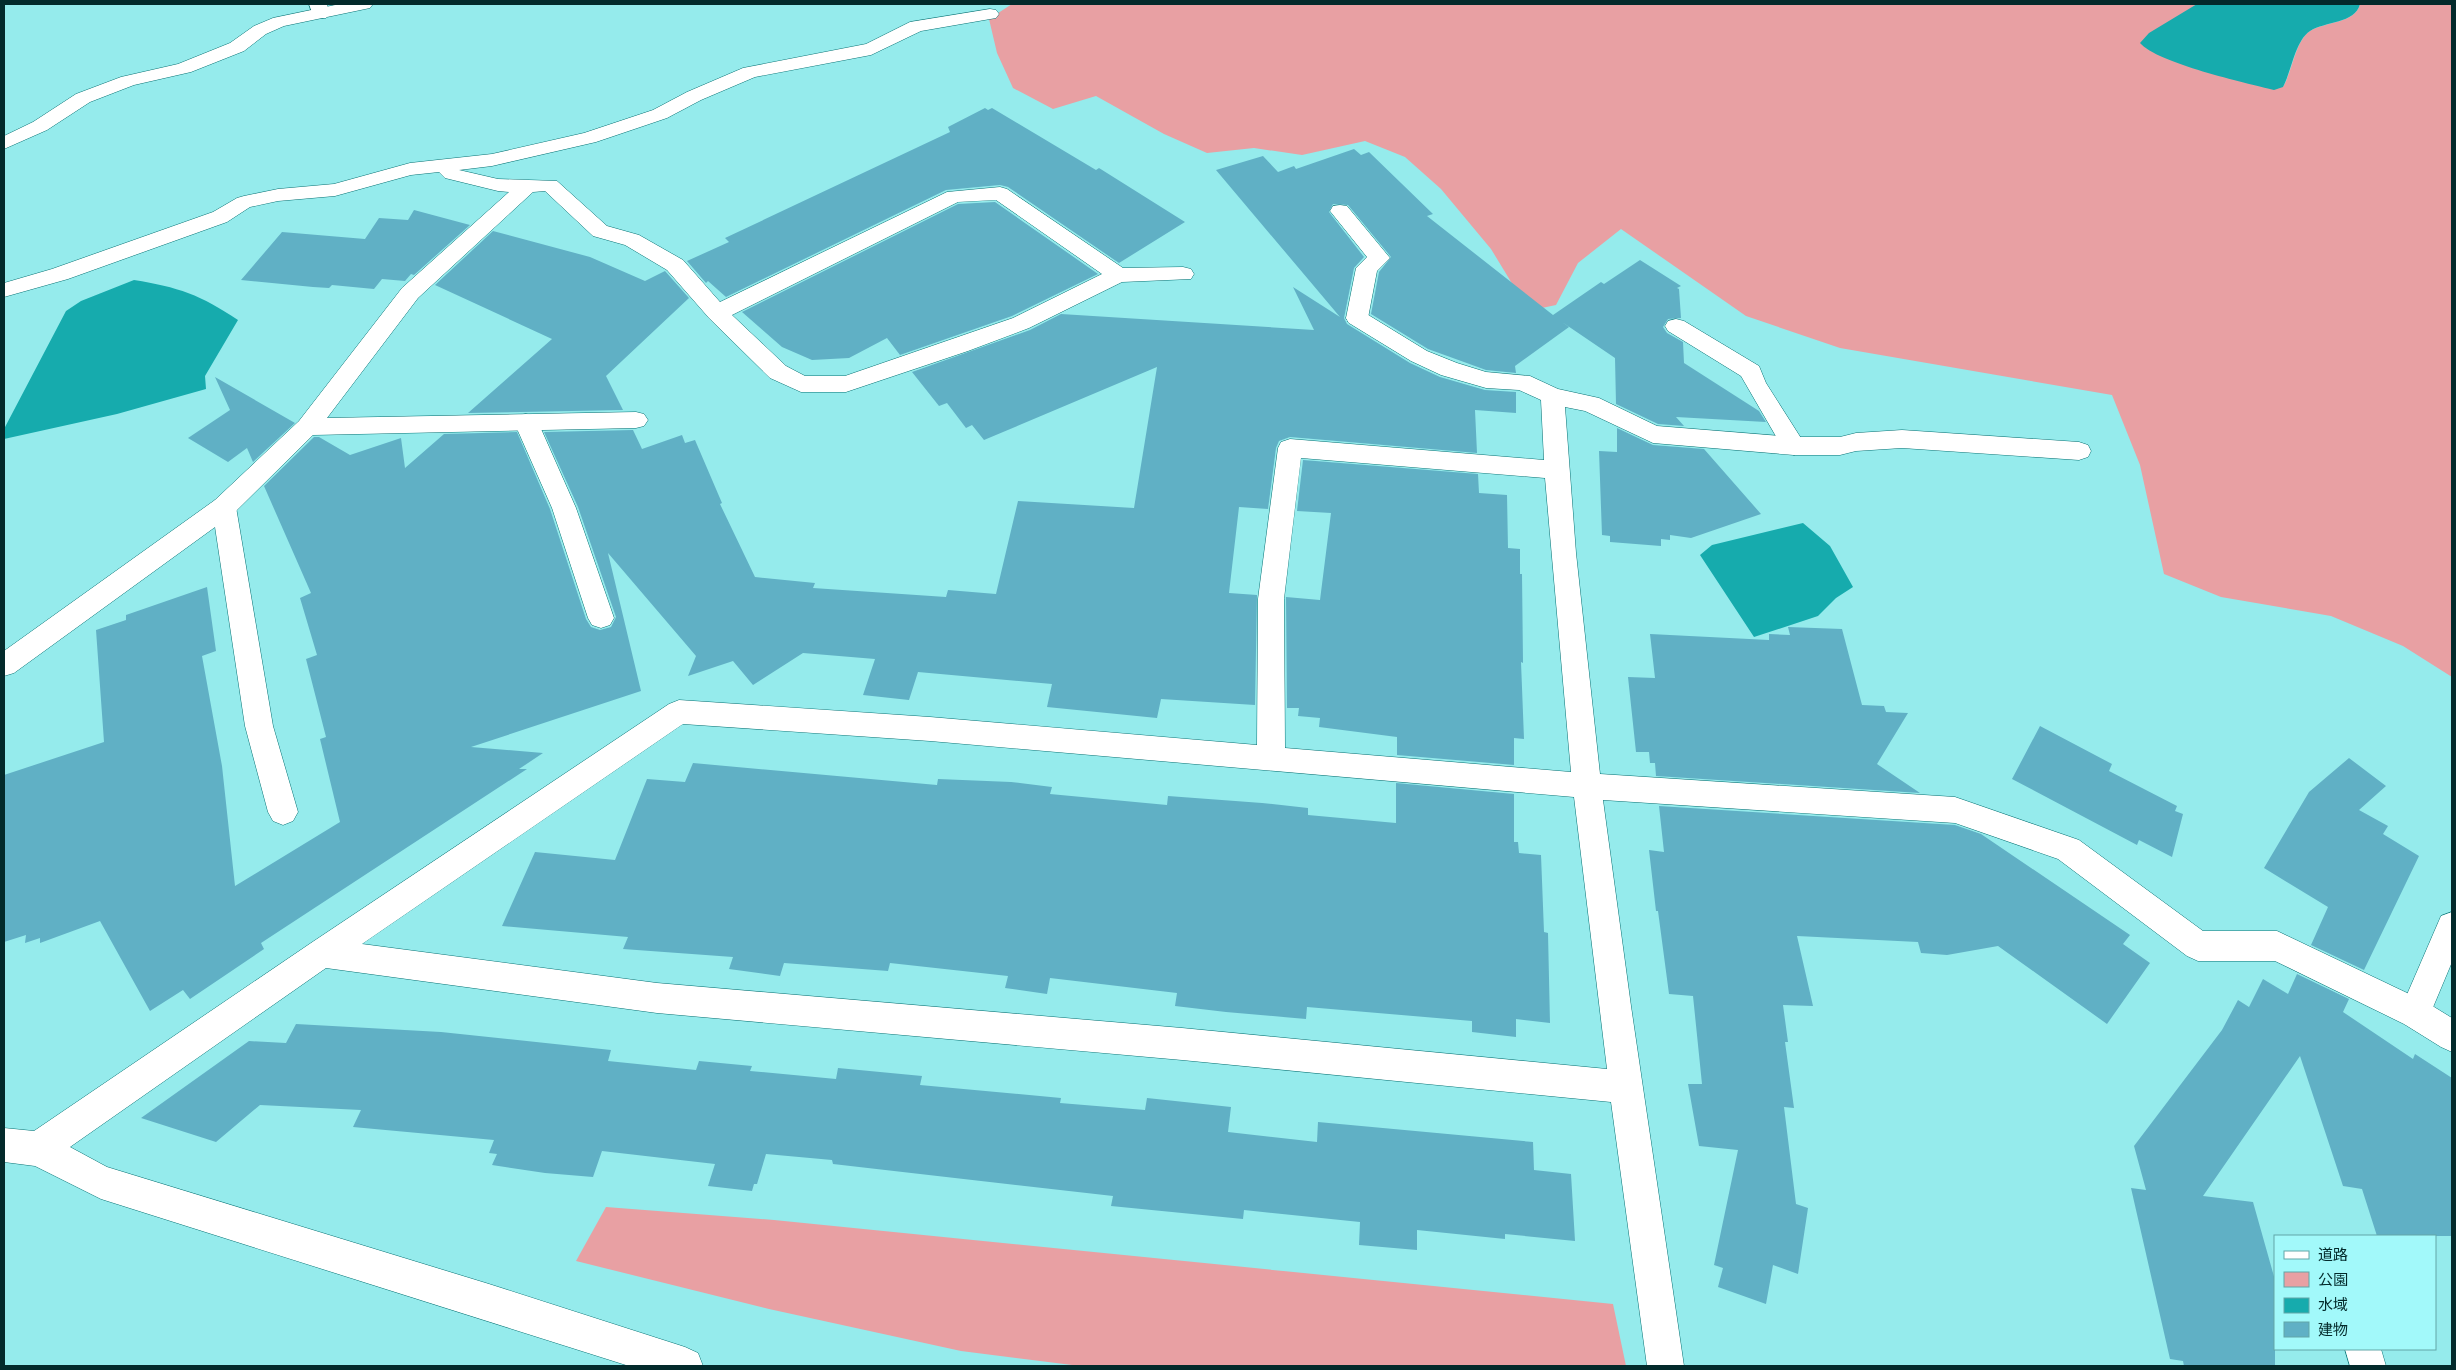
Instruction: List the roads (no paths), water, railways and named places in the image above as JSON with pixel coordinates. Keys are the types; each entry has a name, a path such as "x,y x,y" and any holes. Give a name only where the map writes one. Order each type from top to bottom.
{"street":[{"path":"4,143 40,126 83,98 128,81 184,68 237,47 260,30 279,22 319,9 364,4"},
{"path":"4,290 60,274 220,216 244,202 278,195 335,190 410,169 492,160 589,138 660,114 694,96 750,72 871,50 916,26 990,14"},
{"path":"444,166 452,174 498,185 550,185 600,231 632,240 675,265 717,313 778,372 801,384 846,384 1021,323 1118,275 1182,274"},
{"path":"4,665 224,508 308,427 410,293 527,186"},
{"path":"717,313 954,196 1000,193 1118,275"},
{"path":"1340,211 1380,258 1367,268 1357,318 1419,356 1449,370 1486,380 1522,382 1553,396 1591,404 1653,434 1794,446 1840,446 1856,442 1902,439 2079,451"},
{"path":"1676,326 1751,372 1755,384 1794,446"},
{"path":"1553,396 1556,470 1585,786 1666,1366"},
{"path":"308,427 636,420"},
{"path":"526,422 564,508 601,618"},
{"path":"1271,758 1271,599 1290,448 1556,470"},
{"path":"224,508 259,726 282,812"},
{"path":"38,1149 322,953 679,712 920,729 1585,786 1955,810 2068,849 2198,946 2278,946 2415,1014 2452,1036"},
{"path":"2415,1014 2452,926"},
{"path":"322,953 657,998 1182,1044 1626,1087"},
{"path":"4,1146 38,1149 102,1182 480,1299 685,1366"},
{"path":"2363,1350 2368,1366"}],"water":[{"path":"2197,4 2360,4 2357,10 2346,19 2316,28 2305,36 2297,49 2283,87 2274,90 2182,65 2164,58 2140,43 2149,33"},
{"path":"134,280 189,293 238,320 205,376 206,389 117,414 4,439 4,429 66,311 81,301"},
{"path":"1803,523 1830,546 1853,587 1836,598 1818,616 1754,637 1700,555 1712,545"}]}
